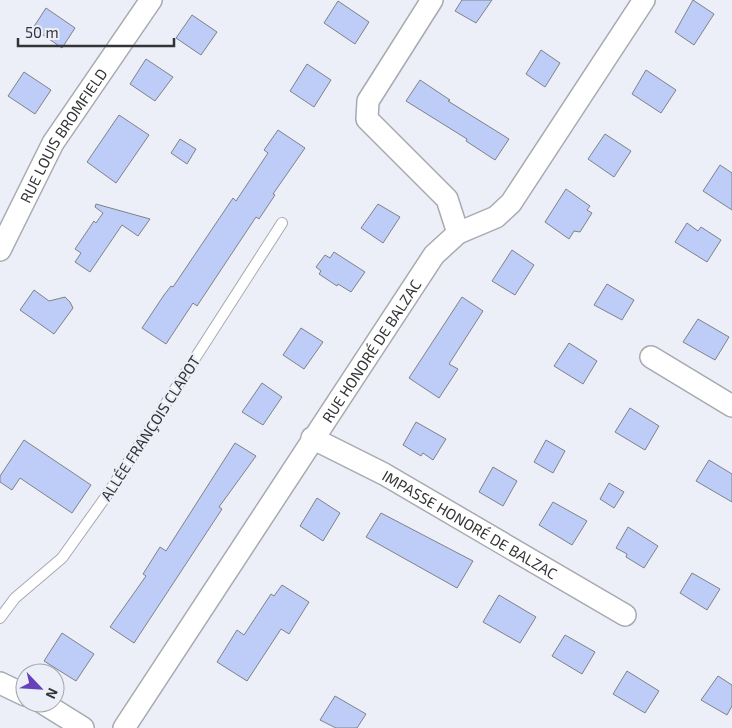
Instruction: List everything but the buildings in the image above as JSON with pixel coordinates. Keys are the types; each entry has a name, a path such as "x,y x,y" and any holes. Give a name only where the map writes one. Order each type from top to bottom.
{"street":[{"name":"RUE LOUIS BROMFIELD","path":"0,250 53,143 151,0"},
{"path":"432,0 368,100 367,119 447,199 452,208 458,233"},
{"name":"RUE HONORÉ DE BALZAC","path":"124,728 312,438 434,255 458,233 496,217 512,203 644,0"},
{"path":"651,357 732,406"},
{"name":"IMPASSE HONORÉ DE BALZAC","path":"312,438 384,474 625,615"},
{"path":"0,683 15,690"},
{"path":"59,713 83,728"}],"lane":[{"name":"ALLÉE FRANÇOIS CLAPOT","path":"0,618 15,598 62,558 106,495 282,223"}]}
